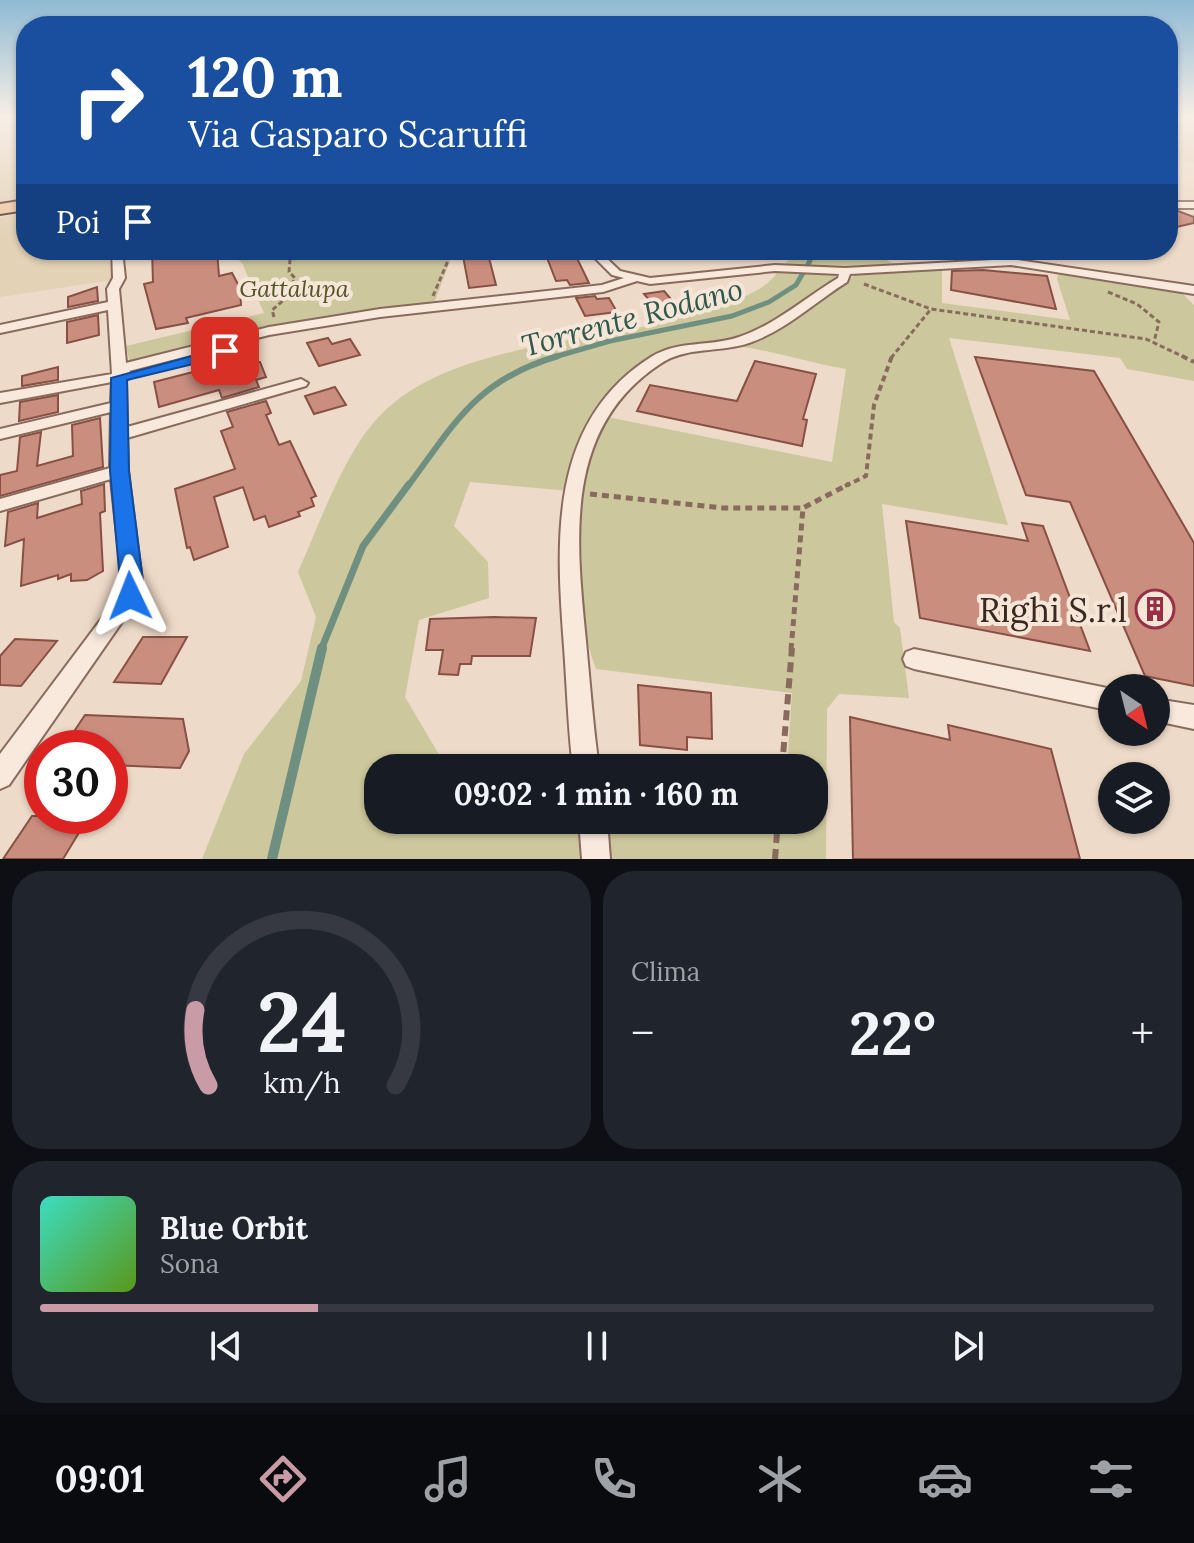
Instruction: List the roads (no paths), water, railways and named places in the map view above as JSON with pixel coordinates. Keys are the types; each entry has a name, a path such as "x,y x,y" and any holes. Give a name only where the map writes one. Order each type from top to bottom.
{"street":[{"path":"0,776 130,596 132,581 119,471 119,373 113,305 113,289 119,278 118,260"},
{"path":"601,260 608,268 633,279 663,281 783,268 842,273 978,262 1048,266 1194,290"},
{"path":"585,754 570,594 570,491 585,441 608,404 644,369 675,352 736,343 768,330 842,273"},
{"path":"119,373 269,331 380,313 603,288 633,279"},
{"path":"0,329 113,305"},
{"path":"0,398 251,345 291,328"},
{"path":"118,435 301,383"},
{"path":"0,434 117,406"},
{"path":"0,505 119,471"},
{"path":"914,659 1098,697"},
{"path":"1170,713 1194,717"},
{"path":"594,834 596,859"}],"waterway":[{"name":"Torrente Rodano","path":"551,358 610,341 732,316 769,302 796,285 810,260"},
{"name":"Torrente Rodano","path":"408,486 454,424 487,391 530,366 558,356"},
{"name":"Torrente Rodano","path":"321,650 363,546 409,484"},
{"name":"Torrente Rodano","path":"272,859 322,648"}],"place":[{"name":"Righi S.r.l","path":"1155,609"}],"park label":[{"name":"Gattalupa","path":"294,288"}]}
